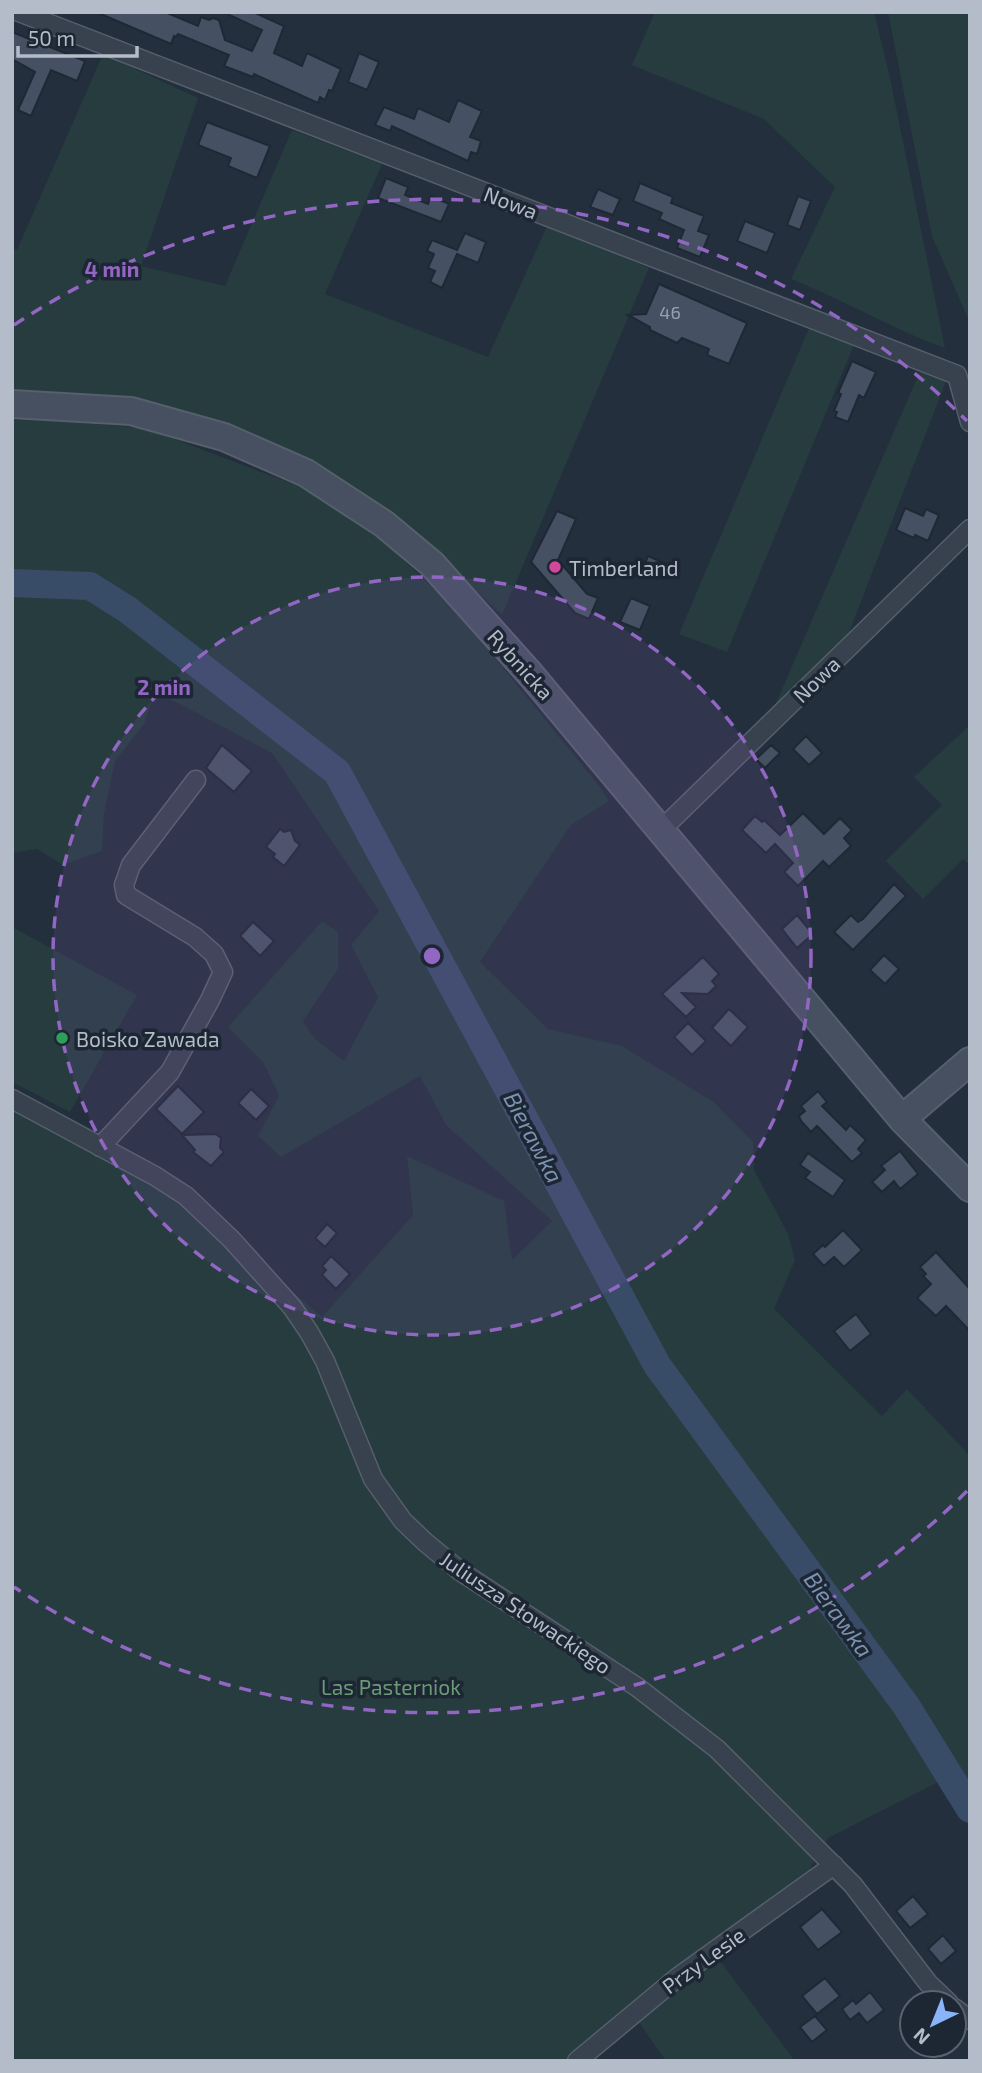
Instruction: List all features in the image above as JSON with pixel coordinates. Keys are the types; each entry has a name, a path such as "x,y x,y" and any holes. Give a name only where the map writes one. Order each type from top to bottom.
{"main road":[{"name":"Rybnicka","path":"12,404 131,411 224,437 306,473 373,517 432,564 662,829 902,1119 970,1188"},
{"path":"902,1119 970,1060"}],"street":[{"name":"Nowa","path":"19,12 957,374 970,422"},
{"name":"Nowa","path":"662,829 970,529"},
{"path":"100,1147 170,1072 223,972 214,954 195,937 126,895 124,885 131,865 195,780"},
{"name":"Juliusza Słowackiego","path":"12,1099 155,1176 186,1196 232,1240 292,1307 309,1332 325,1362 373,1479 403,1521 460,1571 637,1687 717,1749 853,1885 934,1989"},
{"name":"Przy Lesie","path":"577,2061 678,1977 834,1865"}],"green space":[{"path":"655,12 874,12 945,348 791,279 835,187 764,119 632,65"},
{"path":"888,12 970,12 970,323 932,236"},
{"path":"103,54 198,98 141,266 225,286 292,130 382,164 325,294 488,357 548,224 649,268 502,615 401,521 215,422 107,396 12,389 12,249 17,250"},
{"path":"810,326 856,340 727,652 679,634"},
{"path":"921,369 946,381 845,643 773,710"},
{"name":"Las Pasterniok","path":"12,420 145,428 304,488 387,544 456,610 609,801 571,825 480,962 548,1029 622,1046 714,1102 753,1142 754,1170 788,1234 795,1260 774,1309 882,1416 907,1389 970,1456 970,1808 874,1652 803,1548 815,1588 944,1779 828,1838 802,1882 584,2043 565,2061 12,2061 12,1106 176,1196 322,1317 413,1215 407,1156 504,1201 512,1260 552,1221 446,1125 420,1076 281,1157 258,1136 279,1095 263,1062 228,1027 322,921 338,932 338,969 303,1021 315,1039 344,1061 378,997 351,945 379,911 272,753 155,691 144,724 115,761 104,814 102,851 63,865 37,849 12,853"},
{"path":"970,725 970,865 963,859 923,899 886,861 942,805 914,777"},
{"name":"Boisko Zawada","path":"12,927 137,995 70,1112 12,1082"},
{"path":"714,1956 795,2061 666,2061 636,2018"}],"building":[{"path":"96,12 165,12 198,26 201,17 209,20 213,18 219,20 225,40 252,51 262,30 223,12 253,12 284,26 274,53 302,66 307,53 341,69 332,91 329,90 325,100 320,97 318,103 254,74 253,77 224,66 229,55 178,34 174,36 171,44"},
{"path":"12,32 85,61 77,81 51,70 31,116 18,110 35,72 12,59"},
{"path":"359,53 379,62 367,90 348,82"},
{"path":"458,100 482,111 470,137 481,141 477,154 471,152 468,161 392,126 390,131 375,125 384,107 414,119 418,108 449,122"},
{"path":"207,122 270,146 257,178 228,166 231,158 198,145"},
{"path":"386,178 408,187 405,195 428,204 431,196 449,204 441,222 378,198"},
{"path":"640,183 673,197 671,203 704,216 698,231 709,235 700,257 677,248 684,230 659,219 662,213 633,201"},
{"path":"598,189 620,199 613,215 590,207"},
{"path":"798,196 811,201 800,230 787,225"},
{"path":"745,221 775,233 767,253 737,241"},
{"path":"465,233 486,242 478,263 457,254 442,288 430,282 435,271 428,268 434,254 427,251 432,240 457,250"},
{"path":"659,284 747,323 729,364 707,355 709,349 682,338 677,343 650,330 650,327 628,315 646,314"},
{"path":"852,361 876,372 864,398 859,395 848,422 835,417 837,412 834,411 841,394 838,393"},
{"path":"905,508 923,516 926,509 939,515 928,541 896,530"},
{"path":"557,511 576,519 558,560 587,594 598,598 589,619 575,613 531,562"},
{"path":"648,556 664,563 657,579 642,572"},
{"path":"631,598 650,606 640,630 620,622"},
{"path":"806,736 822,753 809,765 793,749"},
{"path":"222,745 252,771 234,792 206,768"},
{"path":"771,745 780,753 765,768 756,759"},
{"path":"803,813 824,834 840,818 852,830 844,838 851,846 829,867 823,861 798,886 784,872 793,863 775,844 766,853 742,830 755,816 762,822 764,820 780,835"},
{"path":"280,829 284,832 291,830 295,841 300,845 284,866 266,847"},
{"path":"894,884 906,896 853,950 834,932 851,915 858,922 863,919"},
{"path":"797,915 813,934 797,948 782,929"},
{"path":"253,922 274,941 260,956 240,936"},
{"path":"884,955 899,969 885,984 870,970"},
{"path":"703,957 719,974 712,981 716,986 708,994 682,993 696,1007 686,1017 662,994"},
{"path":"729,1009 748,1027 731,1046 712,1028"},
{"path":"688,1023 706,1041 692,1055 674,1037"},
{"path":"178,1086 204,1112 182,1134 156,1109"},
{"path":"251,1089 269,1106 256,1120 238,1103"},
{"path":"818,1091 827,1102 822,1106 846,1130 850,1125 866,1140 858,1149 862,1153 852,1162 817,1126 811,1132 801,1121 799,1116 805,1111 801,1106"},
{"path":"216,1134 221,1138 220,1148 224,1152 211,1166 193,1152 195,1150 182,1135"},
{"path":"900,1151 918,1174 900,1189 894,1181 882,1192 872,1182 885,1170 881,1166"},
{"path":"808,1153 845,1180 833,1197 805,1178 810,1172 800,1165"},
{"path":"327,1224 337,1233 325,1247 315,1238"},
{"path":"843,1230 862,1250 844,1267 834,1257 824,1266 813,1254"},
{"path":"936,1252 970,1289 970,1331 946,1306 936,1316 917,1298 931,1284 923,1276 926,1274 920,1267"},
{"path":"331,1256 350,1274 336,1289 322,1275 326,1270 322,1266"},
{"path":"856,1314 871,1334 850,1351 834,1331"},
{"path":"913,1896 928,1914 910,1928 896,1911"},
{"path":"822,1909 842,1932 818,1950 800,1927"},
{"path":"943,1935 956,1951 941,1964 928,1949"},
{"path":"825,1978 840,1996 817,2014 802,1996"},
{"path":"870,1992 884,2010 867,2023 859,2013 850,2020 842,2009 853,2000 856,2004"},
{"path":"815,2016 827,2030 812,2042 800,2027"}],"waterway":[{"name":"Bierawka","path":"12,583 90,586 128,610 337,772 657,1365 907,1707 970,1809"}],"place":[{"name":"Timberland","path":"555,567"},
{"name":"Boisko Zawada","path":"62,1038"}]}
